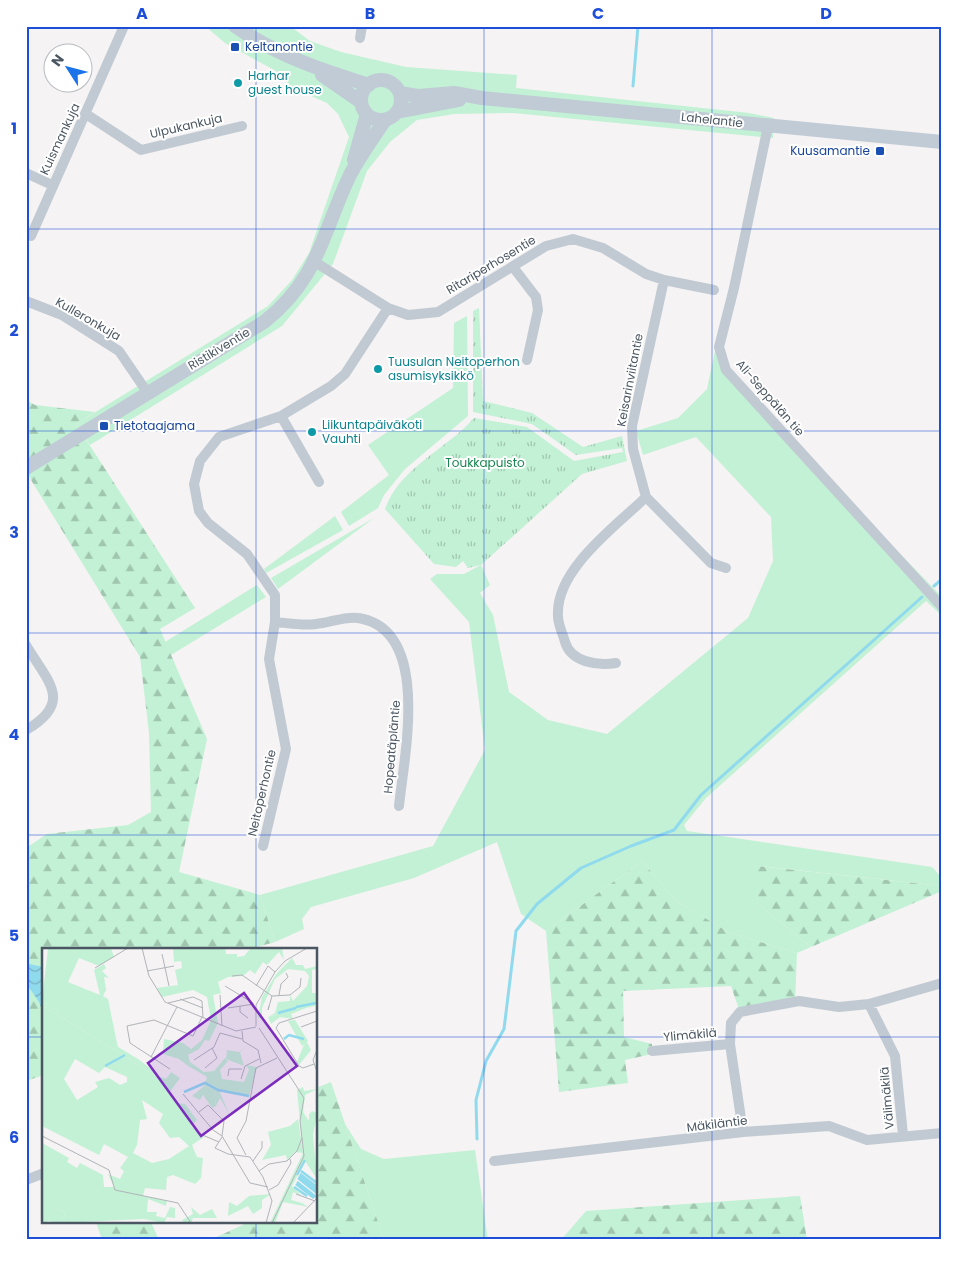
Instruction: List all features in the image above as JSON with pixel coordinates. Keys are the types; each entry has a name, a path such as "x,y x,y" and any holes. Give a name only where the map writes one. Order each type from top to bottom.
{"main road":[{"path":"235,26 261,44 300,62 369,85"},
{"path":"300,62 364,108 375,119 385,120 397,112 401,103 400,93 397,88 387,81 374,81 363,92 364,108"},
{"name":"Lahelantie","path":"400,93 418,96 454,93 482,98 942,142"},
{"name":"Lahelantie","path":"397,112 453,101 482,98"},
{"name":"Ristikiventie","path":"26,468 276,313 295,294 315,262 350,175 364,108"},
{"name":"Ristikiventie","path":"350,175 385,120"}],"street":[{"name":"Kuismankuja","path":"31,236 124,26"},
{"path":"360,38 362,26"},
{"name":"Ulpukankuja","path":"86,114 141,150 242,126"},
{"name":"Ali-Seppälän tie","path":"768,126 734,288 719,347 726,370 942,607"},
{"path":"26,173 52,185"},
{"name":"Ritariperhosentie","path":"315,262 388,308 408,315 438,312 546,246 573,239 604,248 646,274 664,280 714,290"},
{"path":"513,267 536,297 538,310 526,360"},
{"name":"Keisarinviitantie","path":"664,280 632,426 633,449 646,497 711,562 726,568"},
{"name":"Kulleronkuja","path":"26,301 62,315 119,351 147,392"},
{"name":"Neitoperhontie","path":"263,846 286,749 268,658 275,622 275,595 247,554 208,523 200,511 194,484 200,460 219,437 281,416 331,386 345,374 388,308"},
{"path":"281,416 319,482"},
{"path":"616,663 604,665 574,657 568,651 558,618 559,603 568,578 577,564 646,497"},
{"name":"Hopeatäpläntie","path":"275,622 315,625 356,617 375,623 395,641 407,673 409,703 399,806"},
{"path":"26,645 52,687 54,698 52,710 43,720 26,730"},
{"path":"743,1132 730,1044 731,1023 740,1012 800,1001 839,1007 869,1004 942,984"},
{"name":"Välimäkilä","path":"869,1004 895,1056 902,1135"},
{"name":"Ylimäkilä","path":"652,1051 730,1044"},
{"name":"Mäkiläntie","path":"494,1161 743,1132 828,1126 867,1140 902,1135 942,1133"},
{"path":"26,1180 42,1174"}],"green space":[{"path":"205,26 290,26 310,41 341,52 406,67 517,75 516,88 749,113 774,118 773,138 513,113 454,114 417,120 390,142 367,171 333,264 282,326 90,445 76,424 268,306 292,280 309,253 349,137 338,114 327,103 293,88 276,71 225,43"},
{"name":"Toukkapuisto","path":"479,308 483,401 532,413 583,447 622,436 627,461 582,474 481,565 468,568 463,561 456,567 434,564 385,509 392,494 412,470 474,418 527,427 574,461 623,452 622,448 576,455 532,424 473,412 473,311"},
{"path":"467,316 468,416 405,469 384,495 378,508 349,526 341,512 389,475 368,445 453,388 454,323"},
{"path":"715,351 851,503 942,597 942,616 926,601 706,798 684,825 687,831 932,867 942,878 942,886 759,866 757,903 811,947 797,953 730,933 675,900 642,861 546,931 521,914 497,842 414,878 311,907 302,919 304,929 275,942 260,895 433,846 485,750 469,622 430,579 437,574 464,574 481,565 490,585 480,593 493,615 509,692 548,720 607,734 748,618 773,561 771,517 696,437 643,455 636,431 678,418 707,389"},
{"path":"26,400 35,405 95,412 76,424 195,608 160,629 207,739 179,872 260,895 275,942 253,948 42,948 42,1076 26,1081 26,848 47,834 128,825 151,812 149,733 140,657 31,480 26,468"},
{"path":"335,516 343,530 266,573 264,569"},
{"path":"374,518 278,589 271,578"},
{"path":"257,585 266,597 171,655 165,642"},
{"path":"642,861 675,900 730,933 797,953 795,1002 740,1012 731,986 623,991 624,1037 652,1044 652,1054 625,1060 628,1083 559,1092 546,931"},
{"path":"758,866 942,886 942,891 811,947 757,903"},
{"path":"331,1082 384,1240 210,1240 245,1224 318,1224 318,1087"},
{"path":"345,1124 361,1149 384,1159 475,1150 488,1240 384,1240"},
{"path":"800,1196 807,1240 561,1240 586,1211"},
{"path":"97,1224 152,1224 159,1240 102,1240"}],"water":[{"path":"26,965 42,967 42,1010 26,983"}],"waterway":[{"path":"633,86 638,26"},
{"path":"934,586 942,579"},
{"path":"477,1139 476,1100 486,1061 504,1029 516,931 537,904 581,868 674,830 701,795 922,597"}],"place":[{"name":"Keltanontie","path":"235,47"},
{"name":"Harhar guest house","path":"238,83"},
{"name":"Kuusamantie","path":"880,151"},
{"name":"Tuusulan Neitoperhon asumisyksikkö","path":"378,369"},
{"name":"Tietotaajama","path":"104,426"},
{"name":"Liikuntapäiväkoti Vauhti","path":"312,432"}]}
